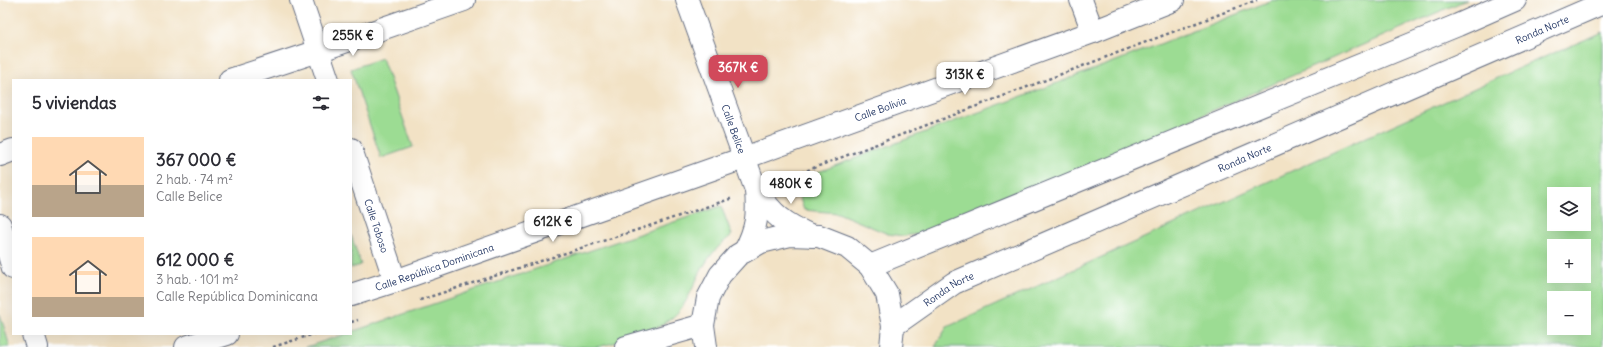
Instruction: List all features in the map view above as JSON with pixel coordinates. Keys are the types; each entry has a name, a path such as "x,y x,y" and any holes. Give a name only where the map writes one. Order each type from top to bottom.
{"street":[{"path":"301,0 328,79"},
{"path":"233,79 464,0"},
{"name":"Calle Belice","path":"687,0 756,190 766,205 780,218 791,227 812,236"},
{"path":"1081,0 1093,32"},
{"name":"Calle Bolivia","path":"744,158 1093,32 1173,0"},
{"path":"870,266 1515,0"},
{"name":"Ronda Norte","path":"892,336 954,283 1603,2"},
{"path":"0,155 12,150"},
{"name":"Calle Toboso","path":"352,152 395,281"},
{"name":"Calle República Dominicana","path":"352,294 395,281 744,158"},
{"name":"Calle Belice","path":"745,251 754,234 757,222 756,190"},
{"path":"0,225 12,265"},
{"name":"Ronda Norte","path":"706,347 703,325 708,298 720,275 738,255 745,251 761,242 790,235 820,236 847,248 870,266 887,294 892,336"},
{"path":"626,347 703,325"},
{"path":"34,335 38,347"},
{"path":"186,347 224,335"}],"path":[{"path":"418,300 756,190 1257,0"},
{"path":"352,322 358,320"},
{"path":"273,347 311,335"}],"green space":[{"path":"1273,0 1466,0 943,228 903,236 888,234 838,213 804,210 794,181 1111,63"},
{"path":"1603,32 1603,347 935,347 947,327 1528,64"},
{"path":"382,58 413,147 381,158 351,69"},
{"path":"721,206 732,235 717,248 708,260 683,306 672,318 646,333 598,347 306,347 343,335 352,335 352,332"},
{"path":"352,238 361,265 352,268"},
{"path":"0,314 10,347 0,347"}]}
